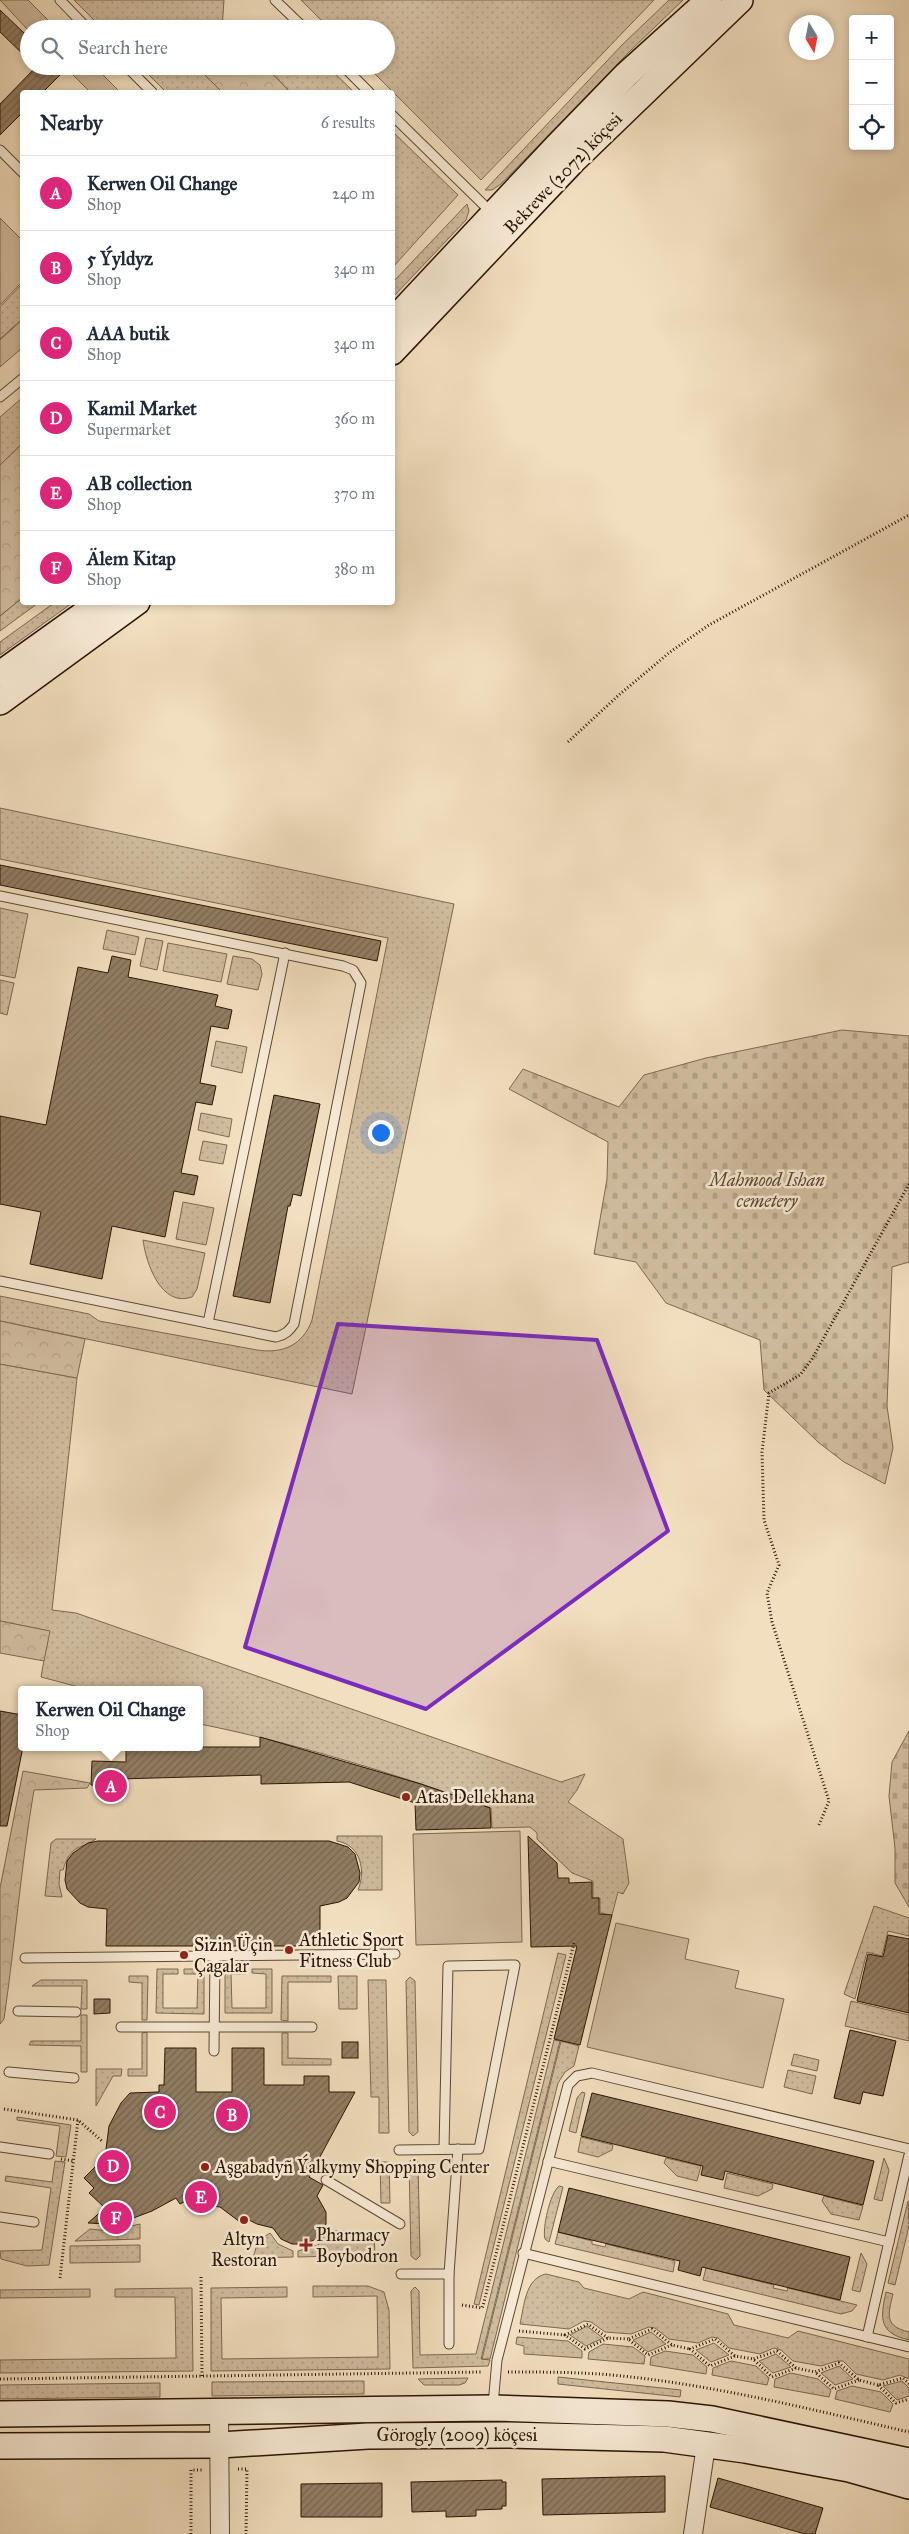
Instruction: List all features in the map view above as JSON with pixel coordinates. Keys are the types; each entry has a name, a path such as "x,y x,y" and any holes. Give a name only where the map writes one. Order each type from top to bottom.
{"main road":[{"name":"Bekrewe (2072) köçesi","path":"395,348 626,75 709,0"},
{"name":"Bekrewe (2072) köçesi","path":"395,319 501,222 579,154 740,0"},
{"path":"0,674 98,605"},
{"path":"0,702 133,605"},
{"name":"Görogly (2009) köçesi","path":"0,2414 492,2408 668,2414 712,2419 909,2461"},
{"name":"Görogly (2009) köçesi","path":"0,2446 220,2445 368,2436 508,2435 664,2438 849,2469 909,2486"}],"street":[{"path":"220,2412 220,2534"},
{"path":"693,2534 706,2445"}],"lane":[{"path":"60,0 79,20"},
{"path":"275,0 296,20"},
{"path":"135,75 150,90"},
{"path":"352,75 368,90"},
{"path":"395,118 501,222"},
{"path":"0,150 20,170"},
{"path":"0,397 20,381"},
{"path":"0,896 284,954 353,970 361,983 294,1324 284,1335 276,1337 0,1281"},
{"path":"208,1323 284,954"},
{"path":"25,1958 395,1954"},
{"path":"214,1956 214,2051"},
{"path":"399,2150 444,2150 479,2148 515,1965 448,1966 444,2150"},
{"path":"18,2011 76,2012"},
{"path":"121,2027 312,2027"},
{"path":"9,2072 74,2078"},
{"path":"492,2408 495,2372 523,2253 568,2085 577,2076 586,2073 909,2149"},
{"path":"0,2148 52,2156"},
{"path":"449,2344 449,2274 458,2149"},
{"path":"867,2337 909,2155"},
{"path":"548,2160 889,2242"},
{"path":"326,2180 400,2224"},
{"path":"0,2217 34,2222"},
{"path":"523,2253 909,2347"},
{"path":"401,2274 449,2274"}],"path":[{"path":"568,742 648,670 701,631 909,515"},
{"path":"819,1825 829,1801 772,1622 767,1593 779,1565 764,1520 762,1452 768,1393 800,1375 812,1360 909,1184"},
{"path":"450,2302 482,2308 483,2306 574,1943"},
{"path":"4,2109 78,2120 102,2141"},
{"path":"60,2278 78,2120"},
{"path":"52,2156 74,2161"},
{"path":"201,2277 202,2376"},
{"path":"566,2335 588,2324 608,2338"},
{"path":"504,2329 566,2335 586,2349 608,2338 628,2339 652,2328 672,2345 690,2349 710,2366 734,2356"},
{"path":"628,2339 648,2355 672,2345"},
{"path":"690,2349 715,2339 734,2356 753,2360 772,2377 796,2368"},
{"path":"753,2360 777,2351 796,2368 815,2372 834,2389 859,2380"},
{"path":"815,2372 839,2363 859,2380 878,2384 903,2378 909,2384"},
{"path":"0,2379 495,2372 620,2375 664,2381 812,2409 909,2432"},
{"path":"878,2384 896,2403 909,2399"},
{"path":"246,2534 247,2469"},
{"path":"191,2470 191,2534"}],"highlighted area":[{"path":"338,1324 597,1340 668,1531 426,1709 245,1647"}],"green space":[{"path":"0,0 28,0 48,20 20,21"},
{"path":"74,0 224,0 223,20 94,20"},
{"path":"301,0 654,0 481,180 395,94 395,90 391,90 376,75 395,75 395,20 321,20"},
{"path":"669,0 683,0 630,51 501,184 492,190 485,190 623,44"},
{"path":"73,75 103,75 118,90 88,90"},
{"path":"149,75 205,75 220,90 164,90"},
{"path":"205,75 274,75 288,90 220,90"},
{"path":"274,75 336,75 352,90 288,90"},
{"path":"395,134 458,195 395,265"},
{"path":"467,204 469,211 466,220 395,295 395,280"},
{"path":"0,218 20,238 20,284 0,305"},
{"path":"20,286 20,321 0,339 0,307"},
{"path":"20,322 20,350 0,367 0,340"},
{"path":"20,400 20,446 0,465 0,417"},
{"path":"20,446 20,600 0,616 0,465"},
{"path":"20,600 20,605 35,605 0,631 0,616"},
{"path":"51,605 69,605 0,655 0,642"},
{"path":"0,808 454,904 352,1394 0,1321 0,1296 89,1314 99,1321 257,1350 275,1351 297,1342 308,1329 312,1320 388,938 0,859"},
{"path":"0,908 28,914 15,978 0,975"},
{"path":"107,930 139,937 135,955 103,949"},
{"path":"146,938 163,941 157,970 140,966"},
{"path":"168,943 227,954 221,982 163,971"},
{"path":"233,956 252,959 260,965 262,974 258,990 227,984"},
{"path":"0,980 14,983 7,1015 0,1013"},
{"name":"Mahmood Ishan cemetery","path":"842,1030 909,1036 909,1262 892,1267 887,1406 893,1448 885,1484 844,1462 818,1442 764,1390 760,1340 666,1303 636,1262 594,1254 607,1179 608,1142 509,1089 523,1069 619,1107 644,1075 706,1058"},
{"path":"216,1041 247,1047 242,1073 211,1066"},
{"path":"201,1113 232,1119 229,1137 198,1130"},
{"path":"203,1141 227,1145 223,1164 199,1160"},
{"path":"183,1202 214,1208 206,1245 176,1239"},
{"path":"143,1240 205,1253 197,1289 192,1297 181,1299 172,1296 164,1290 152,1271"},
{"path":"0,1321 85,1339 77,1378 0,1364"},
{"path":"0,1364 77,1378 52,1610 76,1613 561,1782 585,1774 568,1802 623,1839 629,1883 623,1894 618,1892 612,1915 600,1913 600,1898 593,1898 593,1881 572,1873 537,1839 537,1833 530,1827 492,1828 491,1808 347,1761 274,1741 203,1725 203,1686 75,1686 41,1677 49,1631 0,1621"},
{"path":"0,1621 50,1631 44,1661 0,1653"},
{"path":"909,1731 909,1907 895,1883 895,1848 889,1796 892,1762"},
{"path":"23,1771 90,1783 87,1788 34,1790 25,1847 4,2019 0,2024 0,1888"},
{"path":"520,1831 522,1942 416,1945 413,1834"},
{"path":"337,1836 382,1836 382,1890 358,1890 361,1875 360,1860 352,1848 345,1843 337,1841"},
{"path":"56,1839 96,1839 72,1852 63,1870 60,1870 59,1884 62,1897 45,1896 51,1843"},
{"path":"874,1906 909,1918 909,1936 888,1931 882,1956 867,1952 855,1999 844,1994"},
{"path":"616,1923 689,1939 685,1959 739,1971 735,1988 784,1999 763,2088 587,2047"},
{"path":"558,1953 566,1955 479,2305 474,2304"},
{"path":"157,1969 178,1969 178,1974 163,1974 163,2008 197,2008 198,1974 184,1974 184,1969 204,1969 204,2014 156,2013"},
{"path":"225,1969 246,1969 246,1974 231,1974 232,2008 266,2008 266,1974 252,1973 252,1969 272,1969 272,2013 225,2013"},
{"path":"129,1976 148,1976 147,2020 142,2020 142,1983 129,1982"},
{"path":"282,1976 331,1976 331,1982 288,1982 288,2021 281,2020"},
{"path":"338,1976 357,1976 357,2009 339,2009"},
{"path":"410,1977 415,1981 418,2132 413,2136 409,2132 406,1981"},
{"path":"41,1980 87,1980 87,2009 81,2009 82,1986 32,1986"},
{"path":"368,1980 386,1980 389,2133 379,2133 379,2097 371,2097"},
{"path":"851,2001 909,2015 909,2041 845,2026"},
{"path":"81,2015 87,2015 87,2072 81,2072 81,2046 29,2045 31,2041 81,2041"},
{"path":"147,2032 147,2076 128,2076 128,2069 142,2069 142,2033"},
{"path":"282,2033 288,2033 288,2058 331,2059 331,2065 282,2065"},
{"path":"554,2040 560,2041 481,2359 490,2360 488,2366 413,2368 411,2291 415,2287 419,2291 420,2355 476,2354"},
{"path":"561,2041 579,2046 574,2066 565,2072 558,2083 490,2359 482,2359"},
{"path":"794,2054 819,2060 817,2071 791,2065"},
{"path":"96,2069 122,2069 121,2076 113,2076 96,2106"},
{"path":"788,2070 816,2076 812,2094 784,2087"},
{"path":"582,2092 585,2093 576,2133 569,2131 577,2098"},
{"path":"17,2117 71,2125 66,2157 56,2156 60,2126 17,2120"},
{"path":"581,2137 613,2145 612,2150 598,2157 578,2152"},
{"path":"414,2157 418,2162 420,2256 416,2260 411,2256 409,2162"},
{"path":"666,2158 701,2166 697,2181 677,2176 664,2163"},
{"path":"884,2158 889,2170 882,2201 874,2199"},
{"path":"55,2161 65,2162 49,2265 27,2266 1,2259 0,2251 42,2250 51,2188 5,2181 6,2176 52,2182"},
{"path":"380,2162 389,2162 390,2203 381,2203"},
{"path":"727,2173 773,2184 772,2189 758,2196 724,2188"},
{"path":"559,2186 563,2187 549,2242 545,2239 544,2234 546,2220 550,2203"},
{"path":"824,2196 863,2206 859,2220 831,2214 822,2201"},
{"path":"908,2201 909,2226 895,2285 888,2283"},
{"path":"140,2224 140,2239 75,2241 90,2229 109,2231"},
{"path":"329,2230 374,2233 375,2255 298,2257 298,2251 318,2245"},
{"path":"558,2232 592,2241 592,2244 605,2247 606,2244 675,2261 673,2272 555,2244"},
{"path":"270,2233 278,2244 293,2251 293,2257 253,2258 258,2241"},
{"path":"140,2245 140,2262 70,2263 70,2246"},
{"path":"861,2253 867,2264 860,2292 852,2290"},
{"path":"706,2268 774,2285 773,2288 787,2291 788,2288 857,2305 852,2311 841,2314 703,2280"},
{"path":"546,2274 579,2282 584,2288 629,2299 643,2292 728,2314 734,2325 788,2338 798,2331 909,2359 909,2379 900,2375 883,2380 856,2374 843,2361 821,2366 793,2361 781,2350 774,2348 760,2354 729,2348 718,2338 712,2337 698,2343 669,2339 655,2328 649,2327 631,2334 605,2332 591,2322 584,2321 569,2329 520,2324 524,2302 530,2287 534,2281"},
{"path":"313,2286 368,2286 384,2292 389,2310 390,2369 211,2371 211,2288 287,2287 287,2297 221,2298 222,2359 378,2357 377,2296 313,2297"},
{"path":"192,2288 193,2371 0,2373 0,2360 176,2358 175,2297 115,2297 115,2289"},
{"path":"90,2289 90,2297 0,2298 0,2290"},
{"path":"886,2292 893,2294 889,2314 890,2319 895,2326 909,2332 909,2340 892,2333 884,2324 883,2310"},
{"path":"587,2326 603,2338 586,2346 570,2335"},
{"path":"651,2332 666,2344 648,2352 633,2340"},
{"path":"517,2337 568,2341 582,2351 582,2358 524,2354 524,2346 516,2344"},
{"path":"714,2343 729,2355 711,2362 696,2350"},
{"path":"603,2344 633,2347 645,2356 644,2364 588,2359 589,2352"},
{"path":"665,2351 693,2355 707,2367 706,2374 650,2365 651,2357"},
{"path":"776,2354 791,2367 773,2373 759,2361"},
{"path":"731,2361 756,2366 769,2378 767,2385 712,2375 713,2368"},
{"path":"839,2366 853,2379 835,2385 821,2373"},
{"path":"791,2373 818,2379 831,2390 829,2397 774,2387 775,2379"},
{"path":"558,2377 681,2390 680,2397 558,2384"},
{"path":"468,2378 465,2383 459,2385 424,2385 418,2379"},
{"path":"364,2381 364,2394 212,2396 212,2382"},
{"path":"902,2381 909,2388 909,2396 897,2400 883,2386"},
{"path":"160,2383 160,2397 0,2399 0,2385"},
{"path":"852,2386 881,2392 893,2404 890,2412 835,2399 837,2391"}],"building":[{"path":"0,10 20,29 20,51 0,32"},
{"path":"28,75 60,75 45,90 20,90 20,115 0,135 0,104"},
{"path":"0,865 381,941 377,961 0,885"},
{"path":"112,956 131,960 128,977 218,995 215,1006 232,1010 228,1029 211,1026 200,1083 216,1086 212,1105 196,1102 181,1173 198,1176 194,1195 174,1191 165,1237 112,1226 102,1279 30,1264 41,1212 0,1204 0,1116 46,1125 78,967 108,973"},
{"path":"274,1095 320,1104 301,1196 293,1194 290,1206 288,1206 270,1303 233,1296"},
{"path":"0,1711 18,1714 18,1751 22,1752 7,1826 0,1826"},
{"path":"260,1737 421,1784 490,1808 491,1828 416,1830 415,1803 349,1782 261,1784 261,1775 119,1779 118,1786 91,1785 92,1761 126,1762 126,1751 203,1751 203,1747 260,1747"},
{"path":"528,1836 557,1863 558,1878 569,1878 569,1883 592,1882 592,1898 599,1898 599,1914 612,1915 580,2045 554,2039 577,1946 531,1947"},
{"path":"98,1841 329,1841 348,1847 355,1854 360,1873 359,1882 347,1898 339,1902 320,1906 320,1946 106,1946 107,1909 88,1907 80,1903 67,1889 65,1880 67,1861 73,1853 88,1843"},
{"path":"888,1935 909,1939 909,2013 857,2001 868,1954 883,1957"},
{"path":"94,1999 110,1999 110,2013 94,2014"},
{"path":"850,2030 896,2041 883,2096 863,2092 860,2104 834,2098"},
{"path":"342,2042 358,2042 358,2058 342,2058"},
{"name":"Aşgabadyñ Ýalkymy Shopping Center","path":"165,2048 196,2048 196,2092 232,2092 232,2048 264,2048 264,2085 304,2085 304,2076 329,2076 329,2092 355,2092 309,2177 323,2185 317,2196 326,2212 326,2224 316,2239 305,2244 292,2244 281,2239 273,2228 257,2224 245,2218 240,2222 220,2207 195,2204 193,2197 180,2204 176,2198 152,2211 128,2220 108,2224 88,2223 105,2208 89,2193 94,2188 84,2178 105,2157 109,2126 121,2103 130,2093 159,2092 159,2085 164,2085"},
{"path":"592,2093 874,2161 863,2205 725,2171 723,2180 701,2175 703,2166 581,2136"},
{"path":"569,2188 850,2257 840,2300 702,2267 700,2276 678,2270 680,2261 558,2232"},
{"path":"665,2476 665,2512 543,2515 542,2479"},
{"path":"718,2478 823,2508 815,2534 805,2534 710,2507"},
{"path":"502,2480 502,2482 506,2482 506,2506 502,2506 502,2509 476,2510 476,2516 446,2517 446,2511 412,2512 411,2482"},
{"path":"382,2483 382,2517 301,2517 301,2484"}],"place":[{"name":"Kerwen Oil Change","path":"111,1786"},
{"name":"Atas Dellekhana","path":"406,1797"},
{"name":"Athletic Sport Fitness Club","path":"289,1950"},
{"name":"Sizin Üçin Çagalar","path":"184,1955"},
{"name":"AAA butik","path":"160,2112"},
{"name":"5 Ýyldyz","path":"232,2115"},
{"name":"Kamil Market","path":"113,2166"},
{"name":"Aşgabadyñ Ýalkymy Shopping Center","path":"205,2167"},
{"name":"AB collection","path":"201,2197"},
{"name":"Älem Kitap","path":"116,2218"},
{"name":"Altyn Restoran","path":"244,2220"},
{"name":"Pharmacy Boybodron","path":"306,2245"}]}
